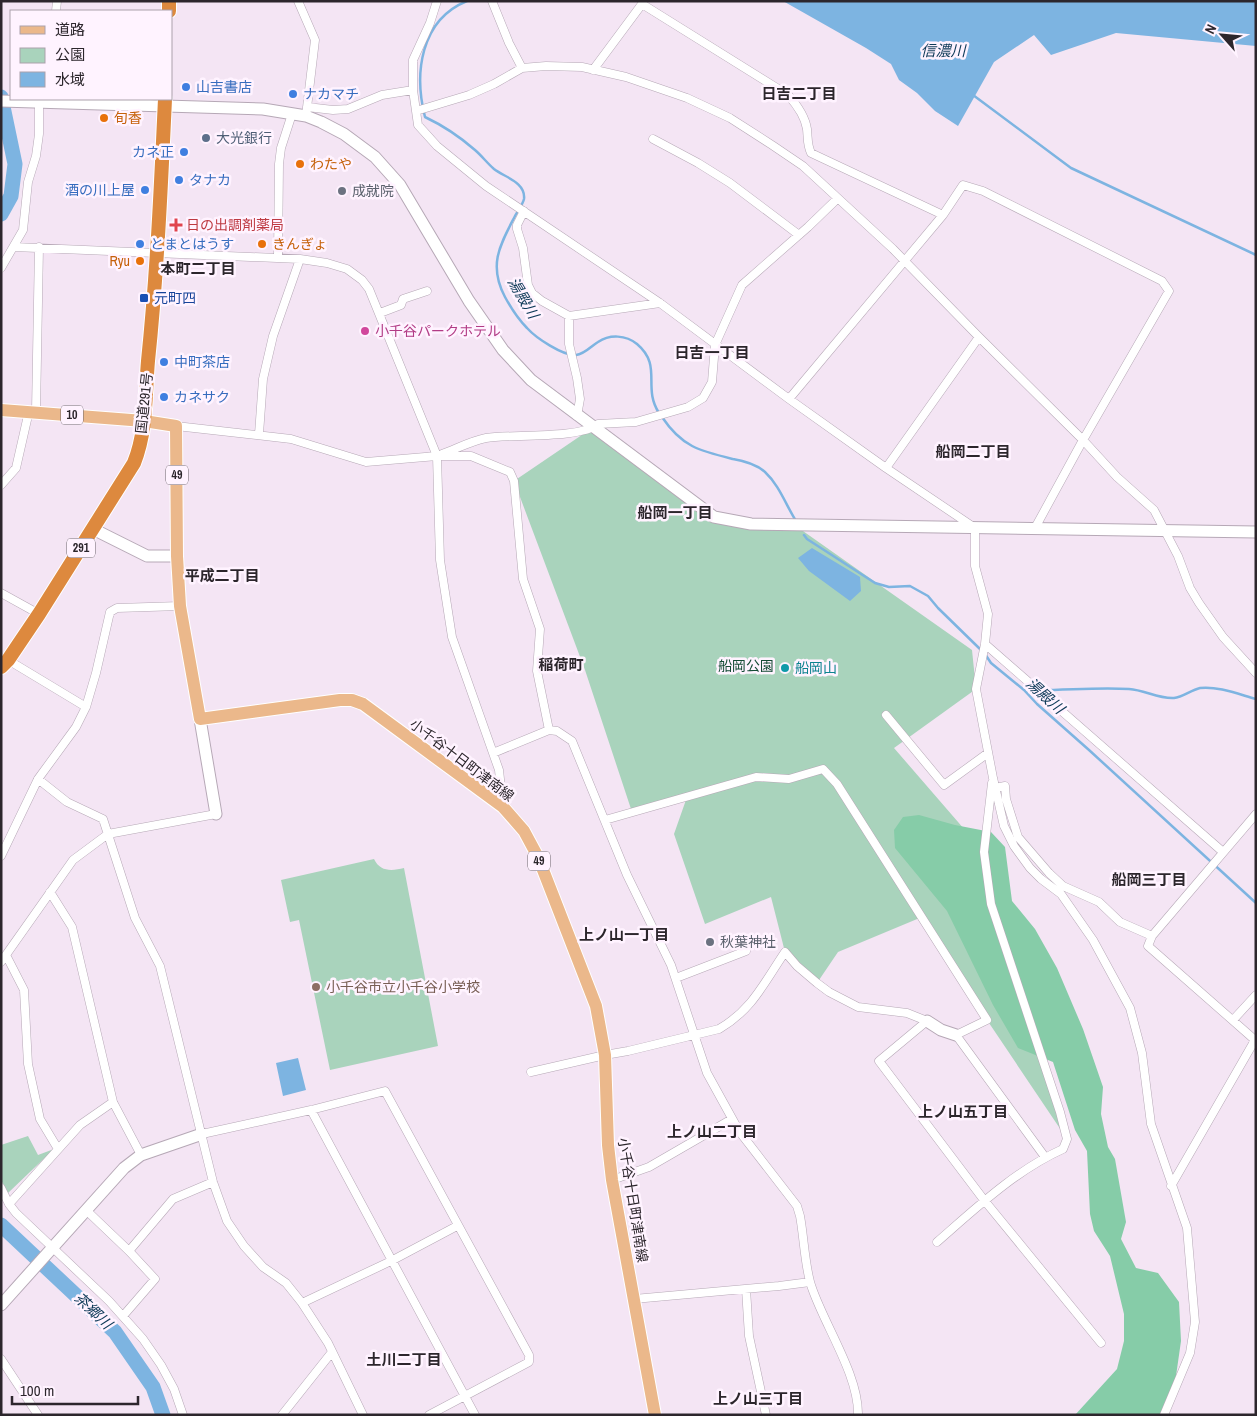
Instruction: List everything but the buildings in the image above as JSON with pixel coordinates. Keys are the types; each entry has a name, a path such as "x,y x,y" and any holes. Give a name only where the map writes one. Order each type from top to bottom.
{"highway":[{"name":"国道291号","path":"5,664 93,529 134,463 138,452 144,421 158,253 164,103"}],"main road":[{"name":"10","path":"1,410 144,421"},
{"path":"144,421 176,426"},
{"name":"49","path":"176,426 177,556 180,606 200,719"},
{"name":"小千谷十日町津南線","path":"200,719 352,700 363,704 503,807 524,831 538,857 596,1006 605,1054 608,1145 612,1180 655,1415"}],"street":[{"path":"298,1 315,40 306,112"},
{"path":"437,1 414,60 413,90 420,109 418,125 437,146 464,170 660,302 715,345 886,468 975,528"},
{"path":"492,1 509,43 522,68"},
{"path":"593,70 642,4 788,95 796,104 805,120 807,146 811,153 943,215"},
{"path":"420,109 470,95 522,68 566,66 626,77 687,98 743,125 803,166 905,260 979,337 1083,440 1117,477 1154,510 1178,556 1190,588 1199,604 1223,637 1256,673"},
{"path":"7,101 164,103 263,110 292,114 348,108 382,95 413,90"},
{"path":"1,268 23,230 28,182 36,156 39,134 38,101"},
{"path":"306,112 344,134 375,157 400,185 469,302 503,350 531,380 714,518 751,524 1256,532"},
{"path":"278,258 279,164 281,148 292,114"},
{"path":"653,139 730,182 799,235"},
{"path":"803,166 811,153"},
{"path":"790,399 943,215 963,185 983,191 1162,281 1169,291 1083,440 1035,528"},
{"path":"438,456 485,438 565,433 593,428 598,424 636,422 688,407 704,398 712,382 715,345 742,285 837,199"},
{"path":"521,209 517,229 523,248 528,286 532,293 542,301 569,316 660,302"},
{"path":"14,247 300,259 347,269 362,280 369,289 380,313 438,456 440,560 452,637 499,770 503,807"},
{"path":"1,485 16,468 32,411 39,247"},
{"path":"259,434 264,379 273,336 300,259"},
{"path":"380,313 400,305 403,299 427,291"},
{"path":"569,316 569,344 580,399 577,416"},
{"path":"886,468 979,337"},
{"path":"176,426 292,438 366,462 438,456 471,456 510,472 514,480 523,579 540,629 537,671 549,730"},
{"path":"975,528 975,566 988,614 985,646 976,688 1004,826 1014,846 1030,868 1060,894 1093,940 1130,1008 1142,1053 1151,1124 1187,1228 1195,1322 1190,1353 1164,1415"},
{"path":"93,529 147,556 177,556"},
{"path":"1,593 39,614"},
{"path":"1,856 38,779 76,727 86,707 96,674 110,612 117,608 180,606"},
{"path":"985,646 1223,852"},
{"path":"5,664 86,707"},
{"path":"886,715 944,785 988,753"},
{"path":"1,962 73,860 108,834 216,814 200,719"},
{"path":"493,753 549,730 557,731 572,741 627,875 671,964 707,1073 732,1119 797,1206 810,1282 856,1393 858,1415"},
{"path":"605,820 756,777 789,779 823,770 837,784 988,1020 956,1035"},
{"path":"937,1242 984,1200 1045,1157 1063,1148 1067,1138 991,904 984,852 993,778"},
{"path":"38,779 67,802 103,819 135,918 160,966 213,1182 227,1221 244,1246 263,1267 286,1283 302,1303 328,1343 363,1415"},
{"path":"995,788 1005,786 1006,799 1018,837 1049,873 1064,886 1099,902 1120,922 1152,936"},
{"path":"1172,1186 1255,1040 1148,946 1152,936 1256,814"},
{"path":"50,892 72,927 113,1102 141,1155"},
{"path":"676,978 746,951"},
{"path":"531,1072 719,1029 730,1023 749,1006 785,952 797,966 817,983 858,1007 907,1013 927,1021 941,1030 956,1035 1045,1157"},
{"path":"6,955 24,990 28,1064 40,1119 58,1149"},
{"path":"1233,1020 1256,995"},
{"path":"927,1021 879,1061 984,1200 1101,1343"},
{"path":"1,1305 124,1168 141,1155 202,1134 311,1110 385,1091 529,1355 529,1362 429,1415"},
{"path":"9,1204 80,1125 113,1102"},
{"path":"311,1110 475,1415"},
{"path":"612,1180 649,1167 732,1119"},
{"path":"129,1251 172,1199 213,1182"},
{"path":"1,1188 9,1204 109,1301 143,1339 174,1390 184,1415"},
{"path":"86,1210 155,1279 123,1316"},
{"path":"302,1303 457,1226"},
{"path":"634,1299 810,1282"},
{"path":"746,1289 749,1336 766,1415"},
{"path":"282,1415 332,1352"},
{"path":"1,1359 38,1415"}],"green space":[{"name":"船岡公園","path":"598,424 714,517 793,524 972,650 976,689 894,748 984,852 1067,1139 987,1020 922,917 838,952 817,983 785,952 771,897 705,924 674,834 687,797 632,812 585,670 514,481"},
{"path":"919,815 991,832 1005,847 1012,901 1035,929 1057,968 1083,1029 1103,1087 1101,1114 1108,1147 1115,1159 1126,1222 1121,1239 1136,1268 1158,1273 1179,1302 1181,1341 1175,1383 1162,1415 1075,1415 1117,1369 1124,1341 1124,1314 1110,1256 1094,1231 1090,1214 1087,1151 1075,1130 1053,1062 1018,1048 993,1005 947,911 895,848 894,830 903,817"},
{"path":"374,859 383,868 395,870 404,868 438,1046 330,1070 299,920 290,922 281,880"},
{"path":"28,1136 38,1155 54,1149 8,1193 1,1180 1,1145"}],"water":[{"name":"信濃川","path":"783,1 1256,1 1256,46 1116,33 1051,55 1034,35 994,62 958,126 935,111 917,93 899,80 891,64"},
{"path":"812,548 860,577 861,591 850,601 809,571 798,558"},
{"path":"298,1058 306,1090 283,1096 276,1063"}],"waterway":[{"name":"湯殿川","path":"467,1 451,10 439,21 430,35 424,50 421,66 422,100 425,117 463,140 494,169 522,188 524,199 505,236 498,255 497,275 505,297 512,310 531,332 550,346 564,353 576,355 585,352 603,339 613,337 623,337 637,344 645,352 649,360 652,394 659,413"},
{"path":"973,95 1071,168 1256,255"},
{"name":"茶郷川","path":"1,97 15,164 11,196 1,214"},
{"name":"湯殿川","path":"662,417 677,435 693,446 701,450 746,462 762,469 782,495 796,521"},
{"name":"湯殿川","path":"804,535 807,539 875,583 889,587 910,586 928,596 981,650"},
{"name":"湯殿川","path":"985,654 991,663 1024,690 1037,704 1256,903"},
{"path":"1040,690 1129,689 1174,698 1200,688 1214,688 1256,699"},
{"name":"茶郷川","path":"1,1225 115,1332 153,1387 163,1415"}],"place":[{"name":"山吉書店","path":"186,87"},
{"name":"ナカマチ","path":"293,94"},
{"name":"旬香","path":"104,118"},
{"name":"大光銀行","path":"206,138"},
{"name":"カネ正","path":"184,152"},
{"name":"わたや","path":"300,164"},
{"name":"タナカ","path":"179,180"},
{"name":"酒の川上屋","path":"145,190"},
{"name":"成就院","path":"342,191"},
{"name":"日の出調剤薬局","path":"176,225"},
{"name":"とまとはうす","path":"140,244"},
{"name":"きんぎょ","path":"262,244"},
{"name":"Ryu","path":"140,261"},
{"name":"元町四","path":"144,298"},
{"name":"小千谷パークホテル","path":"365,331"},
{"name":"中町茶店","path":"164,362"},
{"name":"カネサク","path":"164,397"},
{"name":"船岡山","path":"785,668"},
{"name":"秋葉神社","path":"710,942"},
{"name":"小千谷市立小千谷小学校","path":"316,987"}],"district":[{"name":"日吉二丁目","path":"799,94"},
{"name":"本町二丁目","path":"198,269"},
{"name":"日吉一丁目","path":"712,353"},
{"name":"船岡二丁目","path":"973,452"},
{"name":"船岡一丁目","path":"675,513"},
{"name":"平成二丁目","path":"222,576"},
{"name":"稲荷町","path":"561,665"},
{"name":"船岡三丁目","path":"1149,880"},
{"name":"上ノ山一丁目","path":"624,935"},
{"name":"上ノ山五丁目","path":"963,1112"},
{"name":"上ノ山二丁目","path":"712,1132"},
{"name":"土川二丁目","path":"404,1360"},
{"name":"上ノ山三丁目","path":"758,1399"}]}
